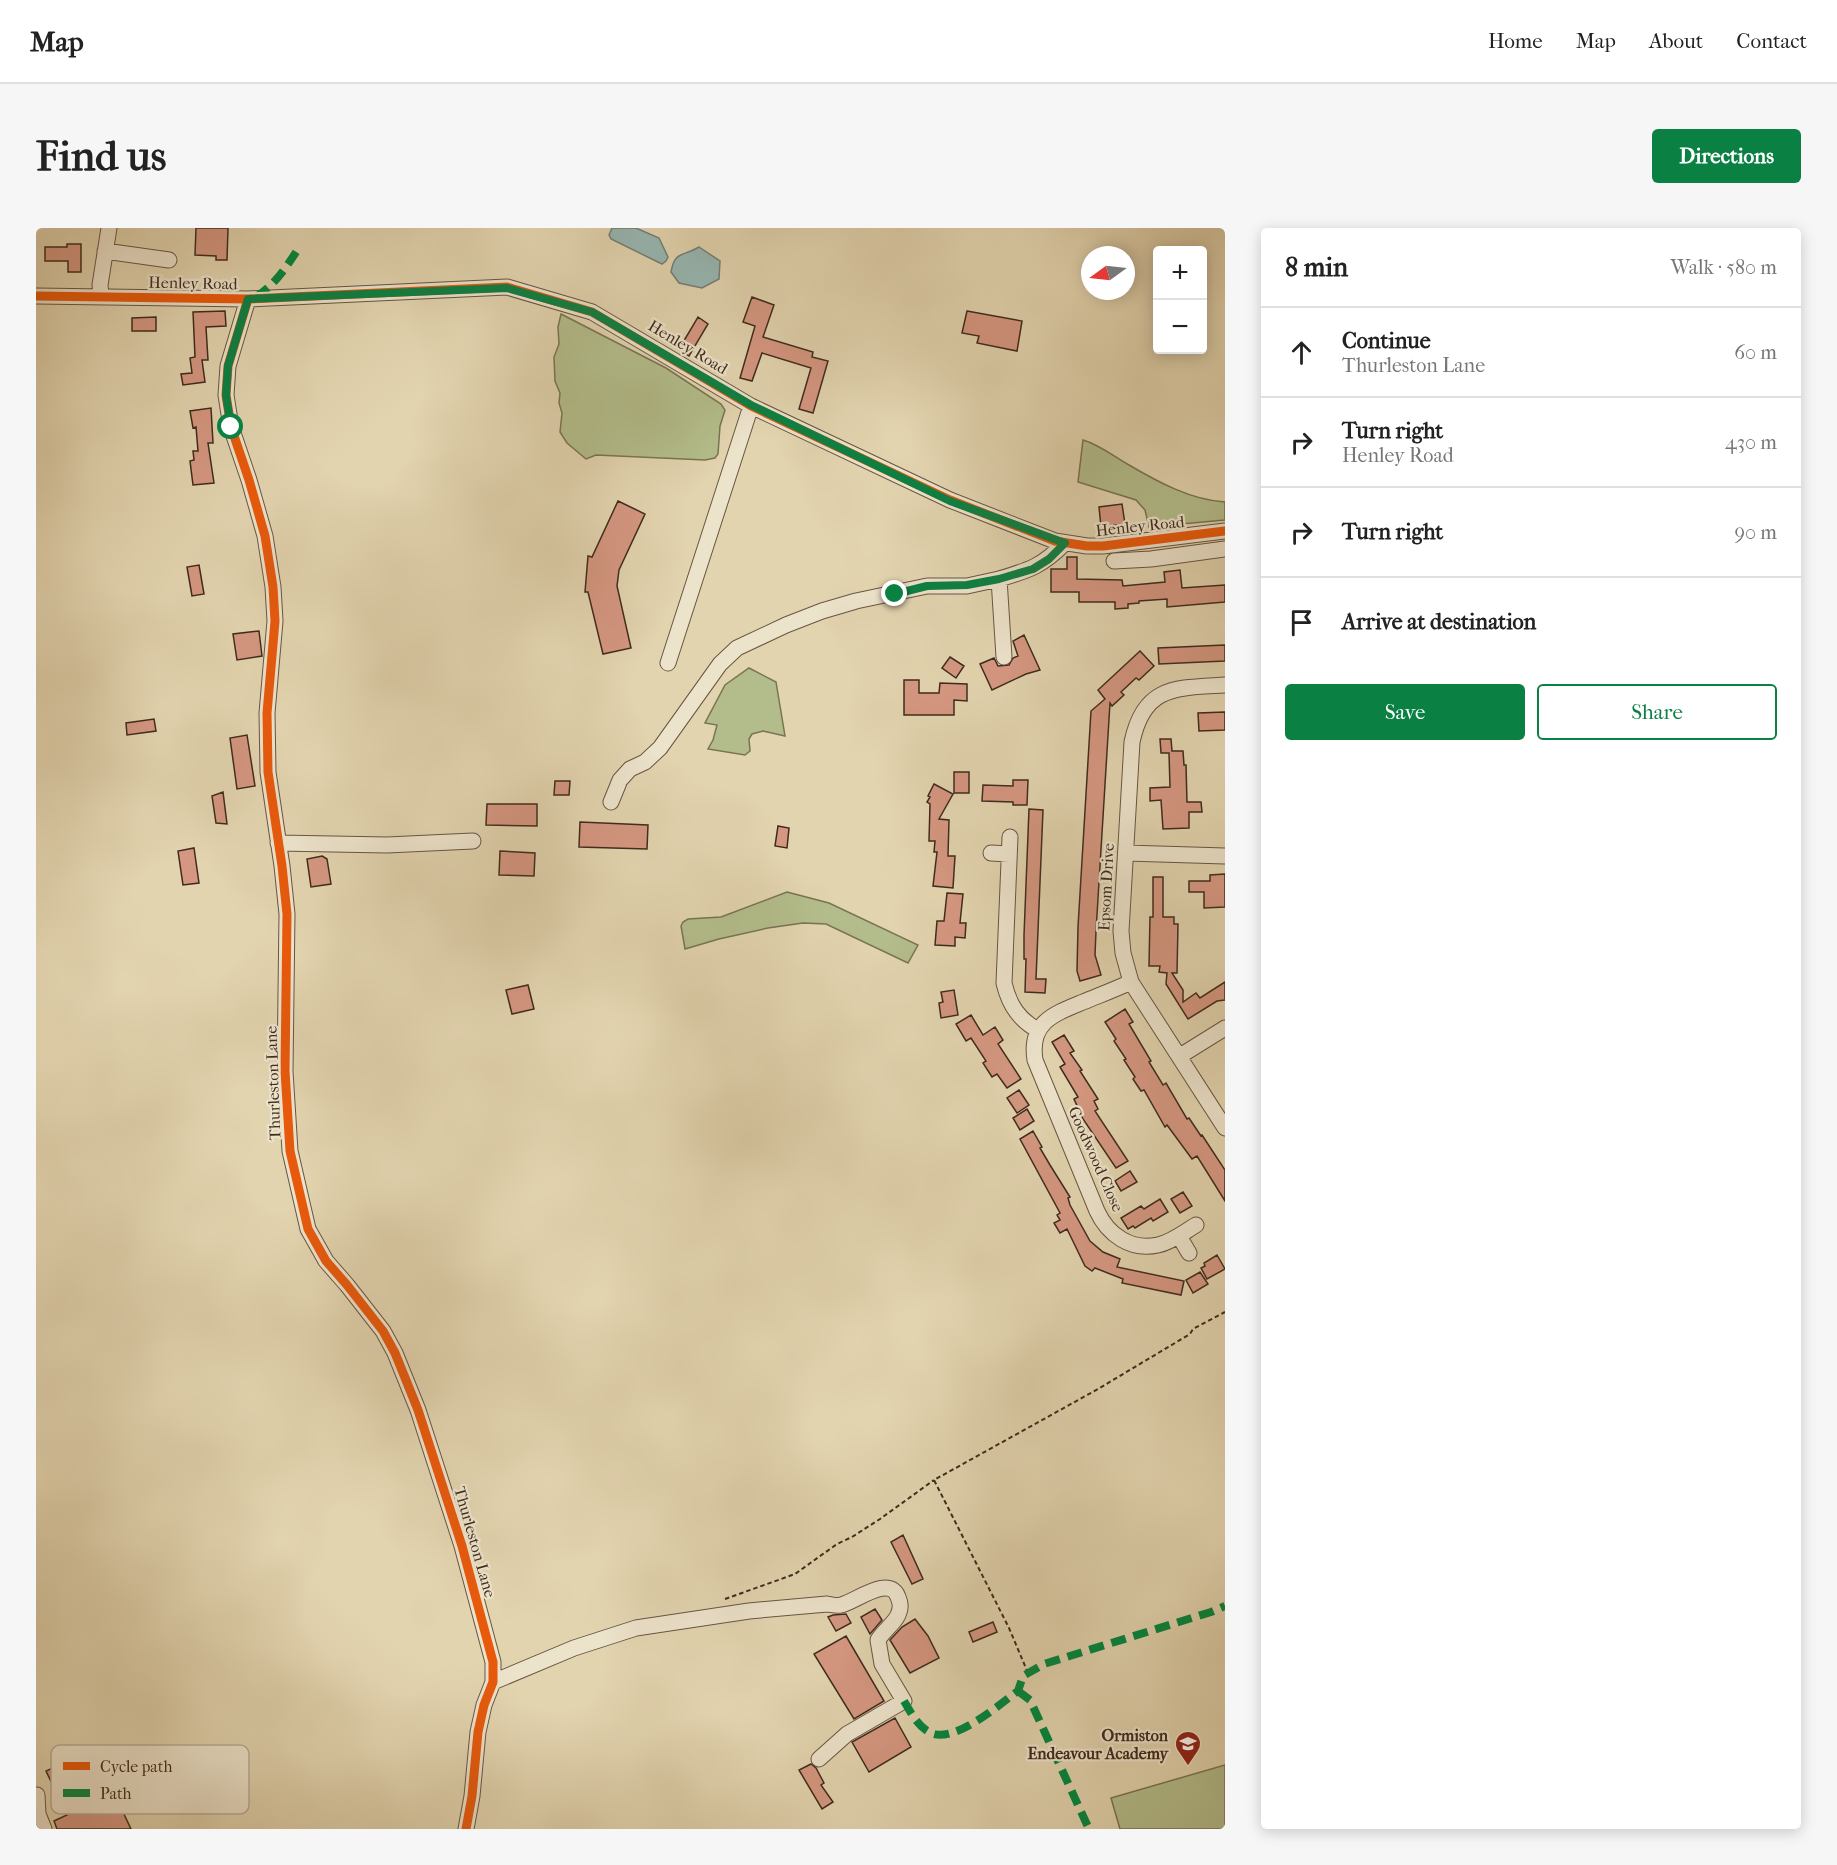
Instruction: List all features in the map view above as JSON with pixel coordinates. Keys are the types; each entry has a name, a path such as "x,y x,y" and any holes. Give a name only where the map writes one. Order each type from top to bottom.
{"street":[{"path":"101,296 100,285 109,228"},
{"path":"105,251 169,260"},
{"name":"Henley Road","path":"36,297 248,299 507,288 592,312 751,405 950,501 1065,543 1104,546 1225,531"},
{"name":"Thurleston Lane","path":"248,299 228,366 226,395 231,427 265,536 273,587 275,621 267,713 268,772 287,914 285,1071 290,1151 308,1229 326,1261 383,1331 395,1353 418,1410 462,1546 493,1662 493,1682 484,1705 478,1731 472,1796 466,1829"},
{"path":"668,663 751,405"},
{"path":"1163,540 1166,557"},
{"path":"610,802 620,780 630,769 645,762 660,748 720,664 737,648 804,618 856,601 927,586 967,585 1033,569 1049,559 1065,543"},
{"path":"1114,561 1225,549"},
{"path":"999,579 1004,657"},
{"name":"Epsom Drive","path":"1225,685 1168,691 1151,701 1144,709 1134,732 1122,942 1131,982 1225,1128"},
{"path":"1010,837 1004,983 1011,1004 1019,1017 1038,1030 1053,1015 1131,982"},
{"path":"278,843 387,845 473,841"},
{"path":"991,853 1009,854"},
{"path":"1126,853 1225,856"},
{"path":"1180,1056 1225,1028"},
{"name":"Goodwood Close","path":"1038,1030 1034,1045 1035,1060 1104,1224 1114,1235 1135,1245 1158,1245 1179,1236 1196,1225"},
{"path":"1179,1236 1189,1253"},
{"path":"493,1682 574,1648 636,1628 749,1611 827,1604 840,1605 877,1589 889,1588 897,1593 901,1605 898,1617 883,1631 878,1640 882,1664 904,1701 847,1734 819,1759"},
{"path":"37,1796 38,1814 44,1829"}],"path":[{"path":"716,1602 795,1574 837,1544 880,1519 934,1480 1098,1389 1190,1334 1193,1329 1225,1312"},
{"path":"934,1480 1009,1628 1028,1673"}],"green space":[{"path":"561,314 666,368 721,404 725,410 720,426 718,454 715,458 705,460 596,455 586,459 567,443 560,432 562,413 559,403 560,393 555,381 554,357 559,344 558,327"},
{"path":"1083,440 1163,484 1200,498 1225,502 1225,520 1149,527 1145,510 1136,500 1078,482"},
{"path":"749,668 776,682 785,736 763,731 752,734 749,739 750,751 745,755 708,749 717,725 705,723 725,685"},
{"path":"787,892 829,903 918,945 908,963 826,924 803,923 768,928 685,949 681,926 688,919 721,917"},
{"name":"Ormiston Endeavour Academy","path":"1225,1765 1225,1829 1120,1829 1111,1798"}],"water":[{"path":"612,228 636,228 659,238 668,257 666,261 662,264 611,239 609,235"},
{"path":"699,247 720,261 719,279 702,288 679,283 671,272 675,260 680,255"}],"building":[{"path":"196,228 228,228 227,260 216,260 216,256 195,255"},
{"path":"67,244 81,244 81,272 68,272 68,261 45,261 45,247 67,247"},
{"path":"752,297 774,305 763,337 813,352 812,357 828,361 813,413 799,409 811,368 762,353 752,381 740,378 755,326 743,322"},
{"path":"225,311 226,326 206,327 208,360 202,360 205,382 183,385 181,374 192,373 190,358 195,357 193,312"},
{"path":"967,311 1022,321 1017,351 977,343 979,336 962,333"},
{"path":"156,317 156,331 132,331 132,318"},
{"path":"698,317 708,324 689,356 679,349"},
{"path":"211,408 213,443 208,443 214,483 193,485 190,461 194,460 193,451 198,451 196,427 193,428 190,411"},
{"path":"618,501 645,514 619,570 617,586 631,648 603,654 588,592 585,592 588,556 592,557"},
{"path":"1122,504 1125,524 1101,527 1099,507"},
{"path":"1067,557 1077,557 1077,579 1122,580 1123,586 1165,582 1164,572 1180,570 1182,588 1225,585 1225,602 1167,607 1167,599 1139,601 1139,603 1128,604 1128,608 1115,609 1115,602 1079,602 1079,592 1051,592 1051,569 1067,569"},
{"path":"199,565 204,594 192,596 187,567"},
{"path":"259,631 262,656 237,660 233,634"},
{"path":"1024,635 1040,670 992,690 980,664 994,658 998,666 1009,665 1013,658 1018,656 1013,641"},
{"path":"1225,645 1225,661 1159,664 1158,648"},
{"path":"1140,651 1154,666 1121,692 1124,695 1112,706 1110,703 1095,955 1101,975 1080,981 1077,971 1078,927 1091,711 1105,699 1098,690"},
{"path":"950,657 964,666 956,678 942,668"},
{"path":"904,680 919,680 919,693 939,693 940,683 967,684 967,701 954,700 954,715 904,715"},
{"path":"1225,712 1225,730 1199,731 1198,713"},
{"path":"154,719 156,731 127,735 126,723"},
{"path":"247,735 255,786 237,789 230,738"},
{"path":"1160,739 1171,739 1172,751 1183,751 1184,765 1186,765 1187,802 1201,802 1202,812 1189,812 1189,828 1163,829 1161,800 1150,801 1150,788 1170,787 1169,753 1161,753"},
{"path":"954,772 969,772 969,793 954,793"},
{"path":"1013,780 1028,780 1027,805 982,801 983,785 1013,786"},
{"path":"555,781 570,781 569,795 554,795"},
{"path":"934,784 953,794 939,819 949,820 948,856 955,856 953,888 933,886 937,852 934,852 935,841 929,841 930,804 927,802"},
{"path":"223,792 227,824 216,823 212,796"},
{"path":"487,804 537,804 537,826 486,825"},
{"path":"1029,809 1043,810 1036,979 1046,979 1045,993 1025,992 1024,935"},
{"path":"580,822 648,825 647,849 579,847"},
{"path":"778,826 789,828 787,848 775,846"},
{"path":"194,848 199,883 183,885 178,851"},
{"path":"500,851 535,853 534,876 499,875"},
{"path":"322,856 327,859 331,884 311,887 307,859"},
{"path":"1225,874 1225,907 1204,908 1204,892 1189,892 1189,881 1210,881 1210,875"},
{"path":"1153,877 1163,877 1163,917 1174,917 1174,924 1178,924 1177,973 1172,973 1183,990 1183,1002 1196,993 1200,998 1225,982 1225,1000 1217,1001 1188,1019 1166,984 1167,973 1159,972 1160,966 1149,966"},
{"path":"947,893 963,894 960,923 966,923 965,938 955,937 955,946 935,945 937,921 944,921"},
{"path":"528,985 534,1009 512,1014 506,990"},
{"path":"954,990 958,1015 941,1018 939,1003 943,1002 941,992"},
{"path":"1125,1009 1133,1022 1129,1024 1163,1085 1166,1083 1187,1119 1189,1118 1202,1135 1225,1170 1225,1201 1197,1156 1192,1159 1167,1125 1165,1127 1144,1090 1141,1091 1133,1079 1135,1077 1105,1022"},
{"path":"971,1015 983,1035 995,1027 1003,1040 998,1044 1021,1079 1007,1088 997,1074 992,1077 983,1063 986,1061 971,1038 966,1041 956,1024"},
{"path":"1064,1035 1074,1051 1070,1053 1098,1099 1094,1101 1098,1109 1095,1111 1128,1161 1116,1168 1083,1119 1074,1099 1078,1097 1060,1067 1065,1064 1052,1042"},
{"path":"1019,1090 1029,1105 1017,1113 1007,1098"},
{"path":"1027,1109 1034,1121 1020,1130 1013,1118"},
{"path":"1033,1131 1042,1147 1040,1148 1070,1197 1068,1198 1070,1205 1090,1241 1103,1252 1120,1259 1117,1267 1184,1281 1181,1295 1122,1283 1123,1279 1095,1268 1092,1271 1085,1266 1067,1229 1060,1233 1054,1223 1060,1220 1057,1215 1060,1213 1020,1139"},
{"path":"1130,1171 1137,1182 1121,1191 1115,1181"},
{"path":"1183,1192 1192,1206 1180,1213 1171,1199"},
{"path":"1160,1199 1168,1212 1153,1221 1151,1218 1135,1228 1133,1226 1128,1229 1121,1218 1141,1206 1144,1209"},
{"path":"1217,1255 1225,1269 1207,1279 1201,1268 1205,1266 1204,1263"},
{"path":"1200,1272 1208,1284 1193,1293 1186,1280"},
{"path":"903,1535 923,1579 912,1584 891,1542"},
{"path":"875,1609 882,1620 870,1634 861,1617"},
{"path":"846,1614 851,1623 836,1631 828,1617"},
{"path":"915,1619 928,1636 939,1658 910,1673 890,1640 902,1627"},
{"path":"993,1622 997,1632 973,1642 969,1632"},
{"path":"846,1636 884,1701 854,1719 814,1654"},
{"path":"895,1718 911,1747 869,1772 852,1742"},
{"path":"811,1764 816,1768 824,1783 821,1785 833,1802 822,1809 799,1770"},
{"path":"51,1769 51,1781 46,1771"},
{"path":"124,1814 131,1829 57,1829 54,1821 67,1815"}],"marked path":[{"path":"256,297 275,280 300,246"},
{"path":"904,1701 915,1719 926,1730 940,1735 950,1733 972,1724 993,1710 1018,1691 1023,1676 1044,1664 1225,1606"},
{"path":"1018,1691 1030,1700 1089,1829"}],"cycle path":[{"path":"36,296 248,299 507,287 592,312 751,406 950,500 1055,541 1103,546 1225,531"},
{"path":"248,299 228,366 226,395 231,427 265,536 273,587 275,621 267,713 268,772 287,914 285,1071 290,1151 308,1229 326,1261 383,1331 395,1353 418,1410 462,1546 493,1662 493,1682 484,1705 478,1732 472,1796 466,1829"}],"place":[{"name":"Ormiston Endeavour Academy","path":"1188,1767"}],"route":[{"path":"231,427 226,395 228,366 248,299 507,288 592,312 751,405 950,501 1065,543 1049,559 1033,569 967,585 927,586 895,594"}]}
